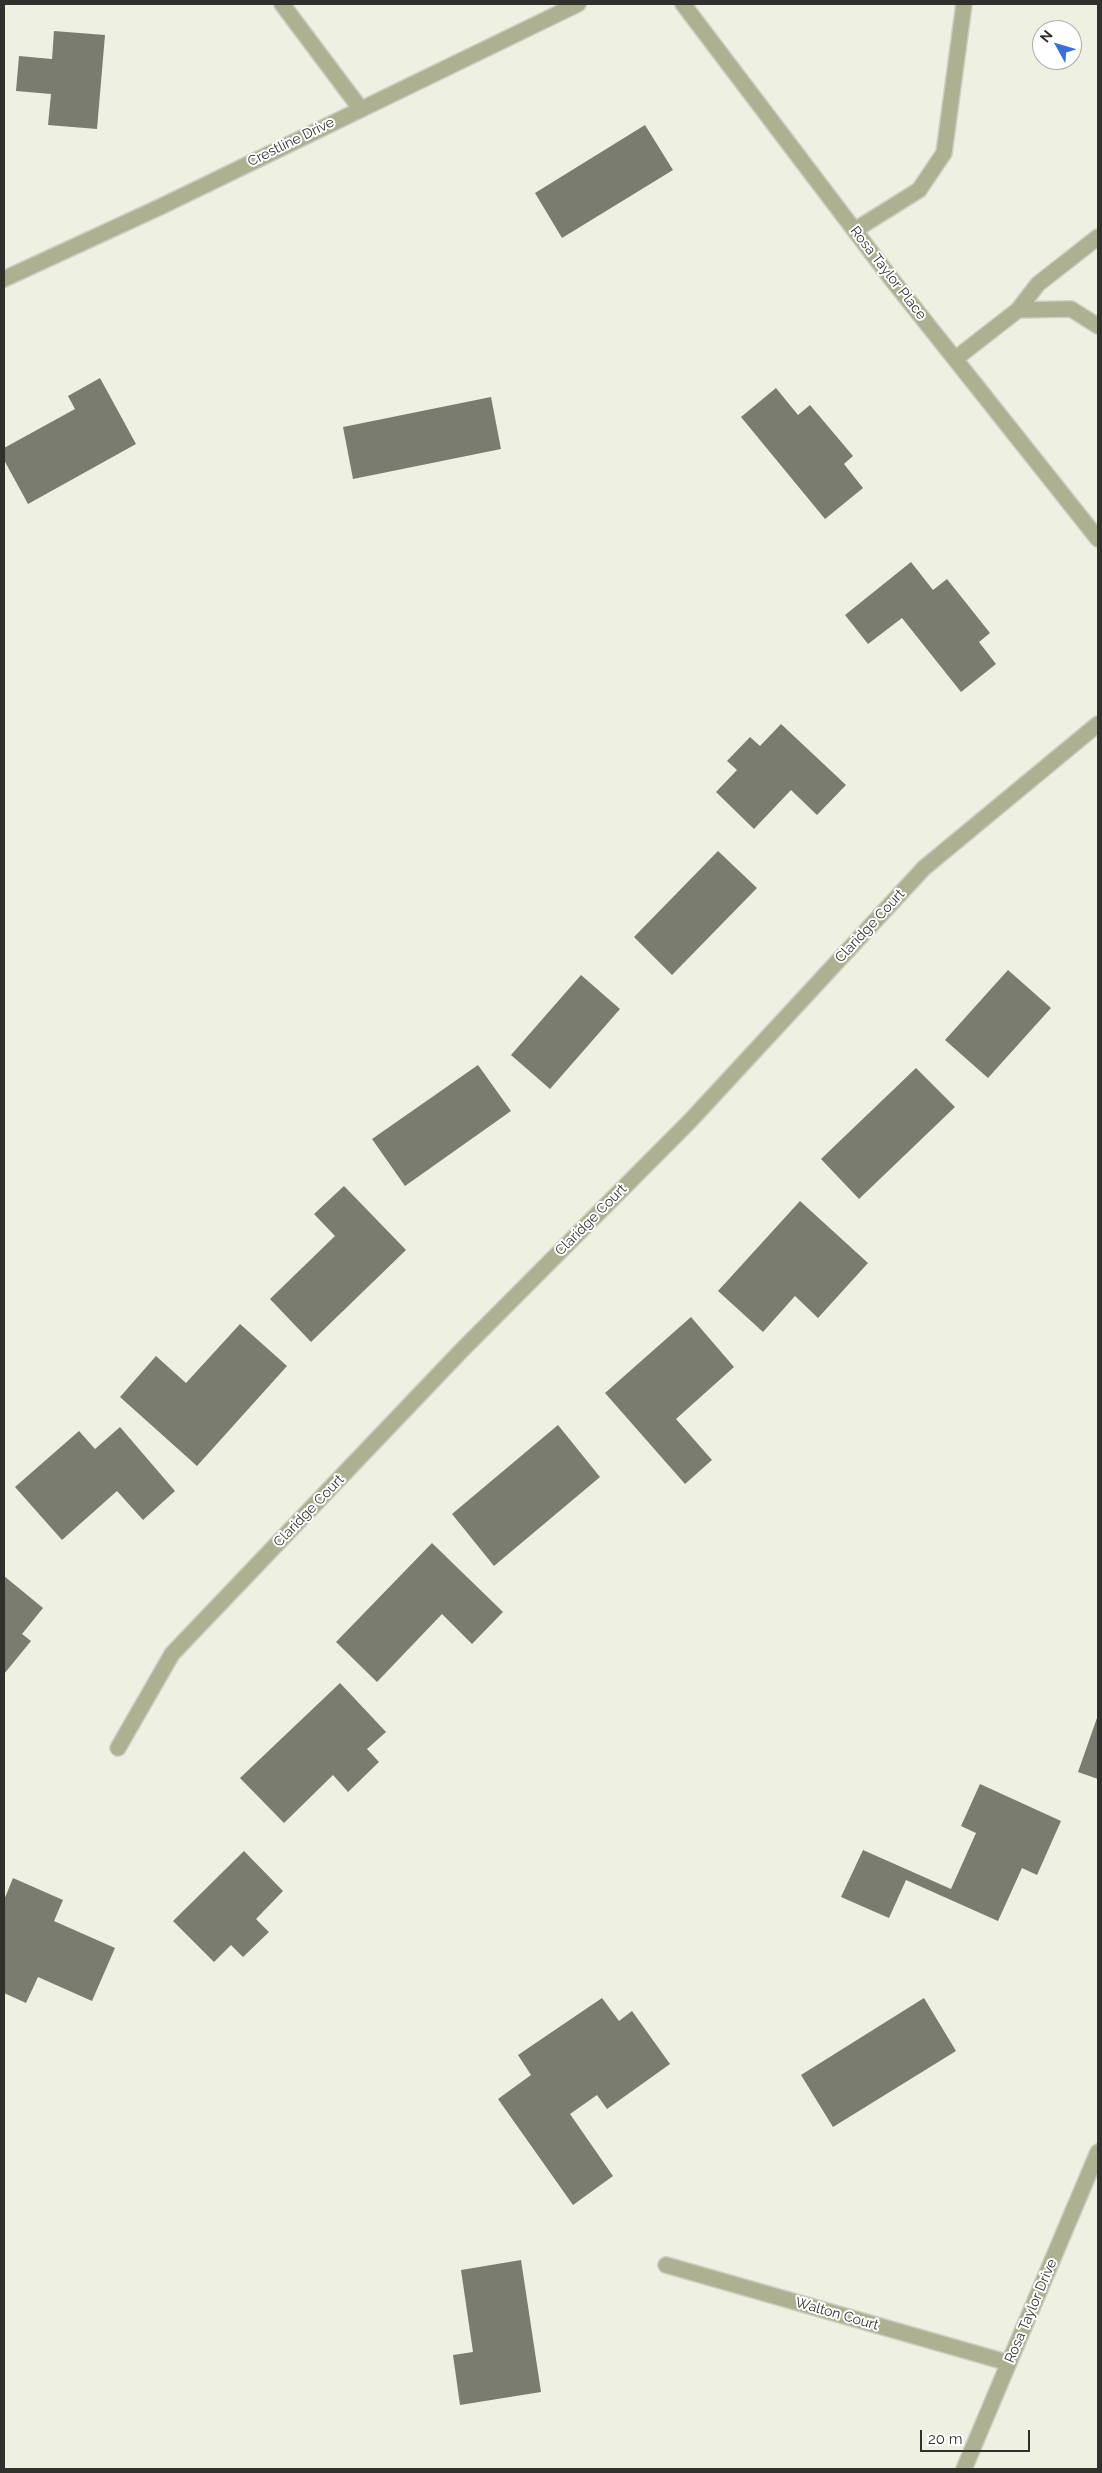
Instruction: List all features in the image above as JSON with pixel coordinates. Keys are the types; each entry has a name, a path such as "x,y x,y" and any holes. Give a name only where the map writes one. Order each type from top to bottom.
{"street":[{"path":"282,4 360,108"},
{"name":"Crestline Drive","path":"4,278 160,207 360,108 578,4"},
{"name":"Rosa Taylor Place","path":"683,4 955,359 1098,539"},
{"path":"855,230 918,190 944,153 964,4"},
{"path":"955,359 1018,310 1038,284 1098,237"},
{"path":"1018,310 1071,309 1098,326"},
{"name":"Claridge Court","path":"118,1748 172,1654 462,1350 690,1121 924,868 1098,724"},
{"name":"Rosa Taylor Drive","path":"964,2469 1098,2152"},
{"name":"Walton Court","path":"666,2265 1009,2363"}],"building":[{"path":"54,31 105,35 97,129 48,125 51,94 16,91 19,56 52,59"},
{"path":"645,125 673,170 562,238 535,193"},
{"path":"100,378 136,444 28,504 4,460 4,448 75,409 68,396"},
{"path":"776,388 798,415 810,405 853,456 844,464 863,488 825,519 741,417"},
{"path":"491,397 501,449 353,479 343,427"},
{"path":"911,562 933,590 947,579 990,633 979,642 996,664 961,692 902,618 868,644 845,615"},
{"path":"781,724 846,785 817,815 791,790 754,829 716,792 737,770 727,761 750,737 760,746"},
{"path":"718,851 757,888 672,975 634,937"},
{"path":"1008,970 1051,1008 988,1078 945,1040"},
{"path":"581,975 620,1009 550,1089 511,1055"},
{"path":"478,1065 511,1111 405,1186 372,1139"},
{"path":"916,1068 955,1107 859,1199 821,1159"},
{"path":"344,1186 406,1250 311,1342 270,1299 335,1236 314,1214"},
{"path":"800,1201 868,1263 818,1318 795,1296 763,1332 718,1291"},
{"path":"691,1317 734,1367 676,1419 712,1460 685,1484 605,1393"},
{"path":"240,1324 287,1366 197,1466 120,1397 156,1356 186,1383"},
{"path":"558,1425 600,1477 494,1566 452,1514"},
{"path":"120,1427 175,1491 143,1520 117,1491 62,1540 15,1487 79,1431 95,1449"},
{"path":"432,1543 503,1612 472,1644 442,1614 377,1682 336,1642"},
{"path":"4,1576 43,1608 22,1634 31,1641 4,1674"},
{"path":"340,1683 386,1732 367,1749 379,1762 348,1792 333,1775 284,1823 240,1778"},
{"path":"1098,1715 1098,1779 1078,1772"},
{"path":"980,1784 1061,1821 1037,1875 1022,1868 998,1921 906,1880 889,1918 841,1897 863,1850 951,1889 976,1833 961,1826"},
{"path":"244,1851 283,1891 256,1919 269,1932 243,1957 231,1945 214,1962 173,1921"},
{"path":"13,1878 63,1900 54,1921 115,1948 92,2001 38,1977 26,2003 4,1993 4,1900"},
{"path":"602,1998 619,2021 632,2011 670,2064 607,2109 597,2095 570,2114 613,2176 573,2205 498,2099 531,2075 518,2055"},
{"path":"924,1998 956,2051 833,2127 801,2075"},
{"path":"521,2260 541,2392 460,2405 453,2355 473,2352 461,2270"}]}
